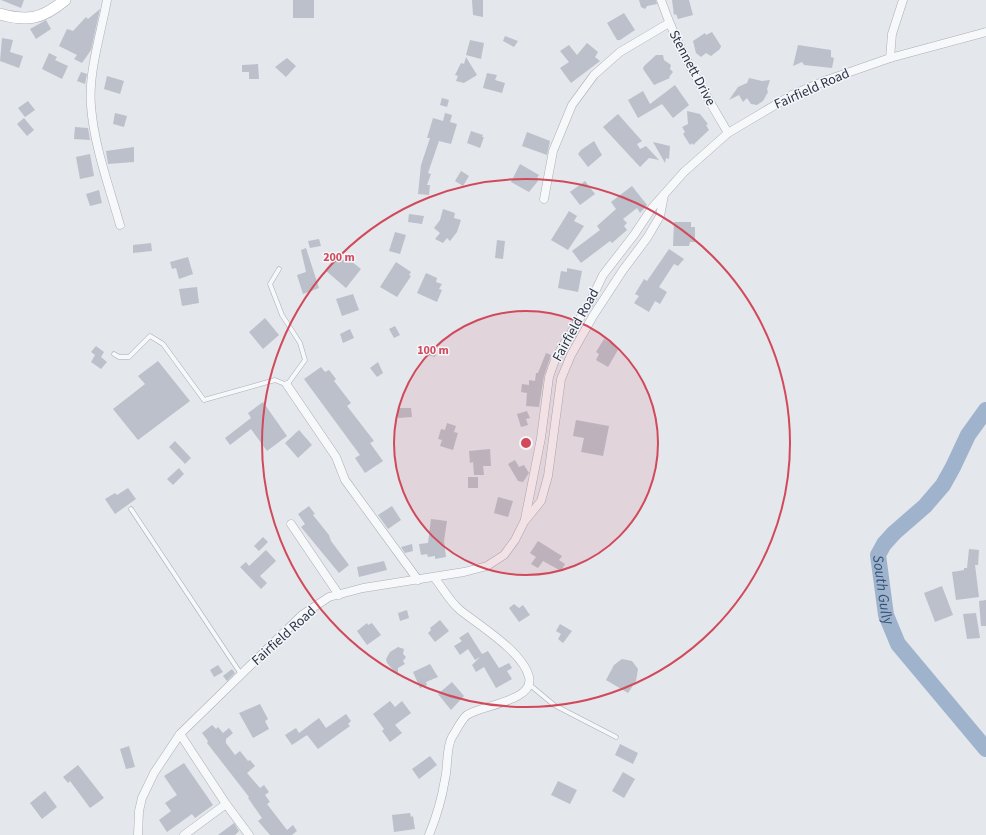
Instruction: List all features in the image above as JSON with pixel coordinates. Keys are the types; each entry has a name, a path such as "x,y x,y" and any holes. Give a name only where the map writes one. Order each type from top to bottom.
{"street":[{"path":"0,14 17,19 36,18 53,10 65,0"},
{"path":"107,0 93,74 91,105 95,137 120,225"},
{"name":"Stennett Drive","path":"661,0 669,23 690,67 728,133"},
{"path":"890,58 892,34 903,0"},
{"path":"544,198 552,151 572,105 594,75 620,52 669,23"},
{"name":"Fairfield Road","path":"524,522 541,438 550,377 556,357 590,302 603,275 634,235 652,208 684,172 728,133 792,95 826,80 890,58 986,32"},
{"name":"Fairfield Road","path":"138,835 139,811 142,798 154,773 180,734 302,616 329,597 363,588 418,580 487,566 504,555 515,540 524,522 541,501 548,476 561,378 571,354 593,316 623,270 647,238 660,216 664,195"},
{"path":"287,385 336,458 345,480 418,580"},
{"path":"291,524 339,595"},
{"path":"429,835 445,780 450,740 465,716 477,709 516,698 526,692 530,685 529,676 518,659 494,635 459,609 434,577"},
{"path":"180,734 226,804 249,835"},
{"path":"184,835 226,804"}],"lane":[{"path":"114,354 119,357 129,356 150,336 163,344 204,400 275,380 287,385 305,360 300,343 282,315 270,284 279,269"},
{"path":"131,509 241,675"},
{"path":"530,685 554,706 616,737"}],"building":[{"path":"1,0 24,0 21,8"},
{"path":"293,0 314,0 314,18 293,18"},
{"path":"472,0 483,0 483,17 473,15"},
{"path":"639,0 656,0 657,4 647,6 645,9 641,7"},
{"path":"672,0 689,0 693,15 678,19 676,14 674,15"},
{"path":"100,9 91,50 82,63 74,59 77,55 59,46 67,29 73,31 86,17 88,19"},
{"path":"624,13 635,30 620,40 617,40 607,23"},
{"path":"46,20 51,29 36,39 30,29"},
{"path":"712,32 721,46 720,49 711,56 706,53 701,57 696,53 693,41 705,33 706,35"},
{"path":"505,36 518,41 514,47 503,41"},
{"path":"2,38 13,40 10,52 23,56 19,68 0,61"},
{"path":"470,40 484,43 481,59 466,55"},
{"path":"587,43 598,52 595,57 600,61 571,83 560,68 569,62 560,51 569,45 577,55"},
{"path":"798,45 831,50 831,57 834,58 832,68 804,65 802,62 793,66"},
{"path":"49,53 57,57 55,60 68,66 62,79 42,69"},
{"path":"656,55 663,55 664,60 671,65 670,69 673,72 669,77 670,78 654,85 643,69 644,66"},
{"path":"466,57 477,75 464,83 456,81 458,76 455,75 461,63 464,64"},
{"path":"287,58 296,66 286,77 275,67"},
{"path":"258,64 259,79 249,79 249,72 242,72 242,65"},
{"path":"81,72 87,74 85,84 77,81"},
{"path":"487,73 497,75 495,80 505,83 502,93 483,88"},
{"path":"107,76 124,81 120,94 104,89"},
{"path":"749,78 762,81 770,80 767,89 768,92 763,101 757,105 751,104 747,98 743,102 739,95 729,100 738,87 747,83"},
{"path":"675,85 689,105 673,118 662,104 638,118 628,100 643,91 650,104"},
{"path":"442,98 449,100 447,107 440,105"},
{"path":"28,101 35,110 25,117 18,108"},
{"path":"687,111 700,114 708,124 706,125 709,130 693,145 692,143 690,145 683,134 685,132 682,127 688,124"},
{"path":"115,113 127,116 124,127 113,124"},
{"path":"445,113 452,115 450,122 457,124 451,144 439,141 428,173 431,174 427,185 430,185 429,195 418,194 421,165 430,138 427,138 433,118 443,121"},
{"path":"618,114 642,141 637,144 640,149 646,146 659,160 649,158 640,167 603,127"},
{"path":"24,118 34,130 27,136 17,124"},
{"path":"75,127 88,128 90,140 74,139"},
{"path":"471,131 483,135 482,137 484,137 480,148 467,143"},
{"path":"527,132 550,141 547,155 522,146"},
{"path":"594,141 602,155 588,167 578,154 581,150"},
{"path":"653,142 670,146 669,159 666,158 665,163"},
{"path":"134,147 134,162 108,164 106,151"},
{"path":"90,154 94,176 80,179 76,157"},
{"path":"520,164 539,175 537,178 538,181 529,192 511,182"},
{"path":"461,171 469,176 463,186 455,181"},
{"path":"585,181 595,194 580,205 570,192"},
{"path":"632,186 647,205 640,213 637,208 623,219 627,223 624,226 627,230 612,243 610,241 581,263 572,251 600,230 597,226 616,209 611,202"},
{"path":"99,190 102,203 90,206 86,194"},
{"path":"443,209 455,213 454,218 461,220 457,232 450,241 447,238 443,243 435,239 440,233 434,228 440,220"},
{"path":"569,211 577,216 574,221 584,226 568,250 551,240"},
{"path":"409,214 424,216 422,224 408,222"},
{"path":"674,222 691,222 691,227 695,227 695,242 690,242 689,246 673,246"},
{"path":"395,232 406,235 400,254 389,251"},
{"path":"319,239 321,246 310,248 308,241"},
{"path":"497,240 505,241 503,259 495,258"},
{"path":"151,243 152,251 133,253 133,245"},
{"path":"306,248 319,288 303,294 297,275 306,272 301,250"},
{"path":"669,249 684,259 678,266 674,264 659,287 667,292 660,304 655,301 649,312 634,303 639,296 635,294 644,279 647,281"},
{"path":"338,255 344,260 346,257 361,269 346,288 325,270"},
{"path":"188,257 193,274 179,279 176,268 172,269 170,262"},
{"path":"396,262 411,272 409,275 411,276 397,297 380,287"},
{"path":"567,268 582,271 578,292 558,288 561,271 567,272"},
{"path":"426,273 437,278 436,282 442,284 439,289 442,290 437,302 417,293"},
{"path":"197,287 199,303 182,306 179,289"},
{"path":"353,294 359,310 342,316 336,299"},
{"path":"265,318 279,335 263,349 249,332"},
{"path":"395,326 400,335 394,338 389,329"},
{"path":"350,329 354,338 343,343 340,334"},
{"path":"604,339 619,348 608,367 596,360 599,354 596,352"},
{"path":"426,345 437,348 435,357 424,354"},
{"path":"96,346 104,352 101,357 107,362 101,369 91,362 95,355 91,352"},
{"path":"546,353 551,355 544,376 539,407 526,406 527,393 521,392 522,384 529,385 529,380 535,381 536,373 538,373"},
{"path":"158,361 190,401 138,440 113,409 145,384 138,376"},
{"path":"378,362 383,373 377,377 370,368"},
{"path":"321,367 325,372 329,370 336,379 334,381 351,403 347,406 374,441 370,443 383,461 365,473 355,458 360,455 304,379"},
{"path":"263,402 287,436 267,451 251,429 230,445 225,438 251,418 248,413"},
{"path":"398,408 411,408 412,417 398,418"},
{"path":"527,411 530,418 526,419 528,425 521,427 517,414"},
{"path":"576,420 609,426 603,456 581,452 584,438 573,436"},
{"path":"447,423 456,426 454,432 458,433 453,450 440,446 442,440 438,439 441,429 445,430"},
{"path":"299,430 312,445 298,458 285,443"},
{"path":"175,441 191,458 185,464 169,447"},
{"path":"490,449 491,466 483,466 484,475 474,475 473,462 470,463 469,451"},
{"path":"515,460 519,467 524,465 529,473 523,482 518,481 508,464"},
{"path":"179,468 184,474 173,485 167,479"},
{"path":"468,477 478,477 478,488 468,488"},
{"path":"128,488 136,499 115,514 105,499 115,493 117,495"},
{"path":"498,497 513,501 508,517 494,513"},
{"path":"309,506 315,514 313,515 329,535 331,541 349,565 339,573 301,527 305,524 298,514"},
{"path":"392,506 401,520 388,529 378,515"},
{"path":"431,519 447,521 444,541 446,557 435,559 435,556 428,557 427,554 421,555 419,544 428,543"},
{"path":"263,537 268,542 259,551 254,546"},
{"path":"538,541 562,556 559,560 565,564 561,571 543,561 538,568 531,564 536,557 530,553"},
{"path":"412,544 413,551 405,553 401,547"},
{"path":"969,549 979,550 978,565 975,565 979,597 956,600 952,572 967,568"},
{"path":"266,550 276,561 260,576 267,583 261,589 240,567 246,562 249,566"},
{"path":"384,561 387,570 359,577 357,567"},
{"path":"942,586 953,615 935,622 924,593"},
{"path":"986,600 986,626 981,626 979,601"},
{"path":"514,604 519,608 523,605 530,615 519,622 509,608"},
{"path":"407,610 409,618 400,621 398,613"},
{"path":"976,613 980,638 967,639 963,614"},
{"path":"440,620 449,631 435,642 428,633 431,630 430,628"},
{"path":"367,623 368,625 372,623 381,635 367,645 357,631"},
{"path":"560,624 572,631 563,643 558,639 561,634 556,631"},
{"path":"468,632 482,654 488,651 499,668 509,663 512,668 507,671 512,679 496,688 484,667 476,672 472,665 480,657 475,660 468,649 460,655 454,646 462,641 459,638"},
{"path":"398,647 404,649 403,654 406,657 403,661 405,664 398,668 398,676 387,663 386,659 390,652"},
{"path":"622,659 632,661 638,669 636,681 628,693 606,680 614,665"},
{"path":"430,664 438,677 426,682 427,685 420,688 413,672"},
{"path":"218,665 223,672 214,677 210,670"},
{"path":"232,669 235,673 227,681 223,676"},
{"path":"452,682 464,696 451,710 438,694"},
{"path":"390,701 395,707 402,701 411,713 395,725 402,733 390,742 382,731 384,729 373,714"},
{"path":"260,704 268,719 265,721 269,729 253,738 239,713"},
{"path":"346,714 351,721 348,724 350,726 318,749 307,735 292,745 285,735 296,728 299,733 319,718 326,728"},
{"path":"212,725 216,729 218,727 223,733 229,728 233,733 226,739 226,743 235,755 240,751 248,761 250,760 255,766 247,773 260,788 264,785 269,792 265,795 270,802 267,804 287,830 293,825 297,831 292,835 270,835 258,821 262,818 248,798 249,797 207,743 208,741 202,733"},
{"path":"620,744 638,753 633,764 615,755"},
{"path":"129,746 135,767 126,769 120,749"},
{"path":"430,756 437,765 419,779 412,769"},
{"path":"184,763 213,805 195,818 192,814 167,832 159,820 171,811 165,803 177,795 164,776"},
{"path":"78,765 104,798 90,808 70,781 68,783 63,777"},
{"path":"623,772 635,779 624,798 612,791"},
{"path":"558,781 577,790 570,804 551,795"},
{"path":"45,791 57,807 42,819 30,803"},
{"path":"410,813 411,817 413,816 415,829 394,832 392,815"},
{"path":"234,823 239,831 235,835 218,835"}],"waterway":[{"name":"South Gully","path":"986,410 968,435 943,485 925,506 894,533 884,544 878,555 886,615 898,644 986,749"}]}
